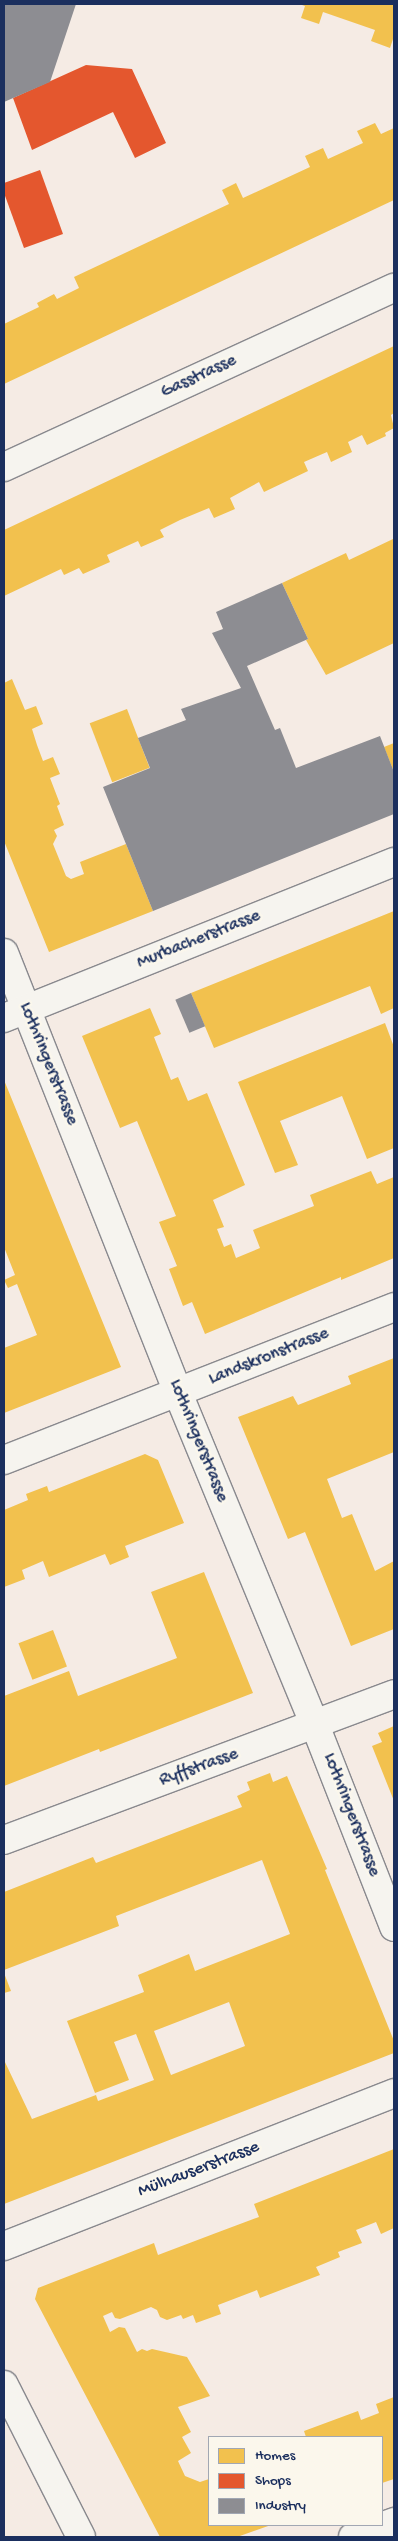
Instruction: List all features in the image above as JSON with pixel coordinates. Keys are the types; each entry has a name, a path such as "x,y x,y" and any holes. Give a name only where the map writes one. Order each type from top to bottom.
{"street":[{"name":"Gasstrasse","path":"4,467 394,288"},
{"name":"Murbacherstrasse","path":"15,1013 394,862"},
{"name":"Lothringerstrasse","path":"4,953 15,1013 178,1393 316,1725 394,1927"},
{"name":"Landskronstrasse","path":"4,1460 394,1307"},
{"name":"Ryffstrasse","path":"4,1840 316,1725 394,1694"},
{"name":"Mülhauserstrasse","path":"4,2246 394,2093"},
{"path":"4,2385 81,2537"},
{"path":"353,2537 394,2522"}],"building: Homes":[{"path":"299,4 394,4 394,36 390,48 371,41 375,30 323,12 319,24 301,18 305,6"},
{"path":"375,123 381,134 394,128 394,200 4,384 4,324 39,307 37,303 54,294 57,299 79,288 74,277 229,204 222,190 236,183 243,198 310,167 305,156 323,148 328,159 363,143 357,131"},
{"path":"394,346 394,413 391,415 394,428 385,433 386,436 367,445 362,435 348,442 352,452 331,462 327,452 304,462 308,471 264,492 259,482 230,498 235,509 214,518 209,508 180,520 160,530 164,537 141,547 138,541 107,555 110,562 83,574 79,568 64,575 61,569 4,596 4,530"},
{"path":"393,539 394,643 326,675 306,640 308,639 282,583 346,553 349,560"},
{"path":"12,679 25,710 36,706 43,724 32,729 43,761 53,757 60,774 50,778 60,804 57,806 64,825 54,830 57,836 53,844 66,876 71,879 84,874 80,862 126,844 153,911 49,952 4,841 4,683"},
{"path":"127,709 150,768 112,782 90,723"},
{"path":"394,743 394,772 384,747"},
{"path":"394,911 394,1008 381,1014 370,986 214,1048 191,993"},
{"path":"150,1008 161,1034 154,1037 171,1080 178,1077 188,1101 207,1093 245,1185 213,1200 224,1227 217,1229 224,1247 231,1244 236,1258 260,1248 253,1230 314,1206 310,1195 371,1171 377,1184 394,1177 394,1258 341,1280 341,1277 205,1334 192,1302 183,1306 169,1269 177,1266 159,1222 176,1216 137,1121 120,1128 82,1036"},
{"path":"385,1023 394,1047 394,1148 367,1159 342,1096 280,1121 298,1165 275,1173 238,1082"},
{"path":"4,1080 121,1367 4,1413 4,1348 37,1335 17,1284 8,1288 4,1280 15,1275 4,1247"},
{"path":"394,1358 394,1452 327,1479 342,1518 352,1514 375,1571 394,1561 394,1629 351,1646 305,1532 288,1539 238,1417 293,1396 298,1405 351,1384 348,1376"},
{"path":"145,1454 158,1460 184,1523 125,1546 129,1557 110,1565 105,1554 49,1577 43,1561 22,1570 25,1579 4,1587 4,1510 28,1500 26,1494 47,1486 49,1492"},
{"path":"204,1572 253,1693 100,1752 99,1749 4,1786 4,1696 69,1671 78,1696 177,1658 151,1592"},
{"path":"53,1630 67,1666 32,1680 18,1643"},
{"path":"394,1726 394,1801 372,1746 382,1742 378,1733"},
{"path":"270,1773 273,1782 287,1776 327,1869 325,1870 394,2041 394,2053 4,2204 4,2060 32,2119 96,2095 98,2101 154,2080 136,2034 114,2042 129,2080 95,2093 67,2021 144,1992 138,1975 189,1954 195,1971 290,1934 262,1860 116,1916 119,1926 4,1970 4,1892 93,1857 96,1863 242,1807 237,1796 250,1790 247,1782","holes":["229,2002 245,2046 171,2075 154,2031"]},
{"path":"4,1973 11,1991 4,1993"},
{"path":"394,2149 394,2228 381,2234 376,2222 356,2230 362,2243 338,2252 340,2257 316,2267 320,2275 260,2298 257,2290 218,2305 221,2314 196,2323 193,2315 183,2319 181,2315 167,2320 160,2317 157,2310 151,2307 120,2319 115,2318 112,2312 103,2316 110,2332 119,2327 125,2328 137,2352 142,2349 147,2351 152,2349 187,2357 210,2396 178,2407 191,2432 182,2437 191,2453 178,2461 185,2476 200,2482 208,2479 208,2526 268,2526 237,2537 160,2537 35,2299 38,2288 154,2243 158,2255 259,2217 254,2204"},
{"path":"394,2397 394,2479 383,2483 383,2436 306,2436 304,2431 358,2411 361,2420 379,2413 376,2404"}],"building: Shops":[{"path":"86,65 132,69 166,143 135,158 113,112 32,150 13,98"},
{"path":"40,170 63,234 24,248 4,193 4,183"}],"building: Industry":[{"path":"4,4 76,4 50,82 4,102"},
{"path":"282,583 308,639 247,666 275,730 280,728 296,768 380,736 394,772 394,814 153,911 103,787 150,768 138,738 186,720 181,709 241,688 212,633 223,629 216,612"},
{"path":"191,993 205,1026 189,1033 175,1000"}]}
